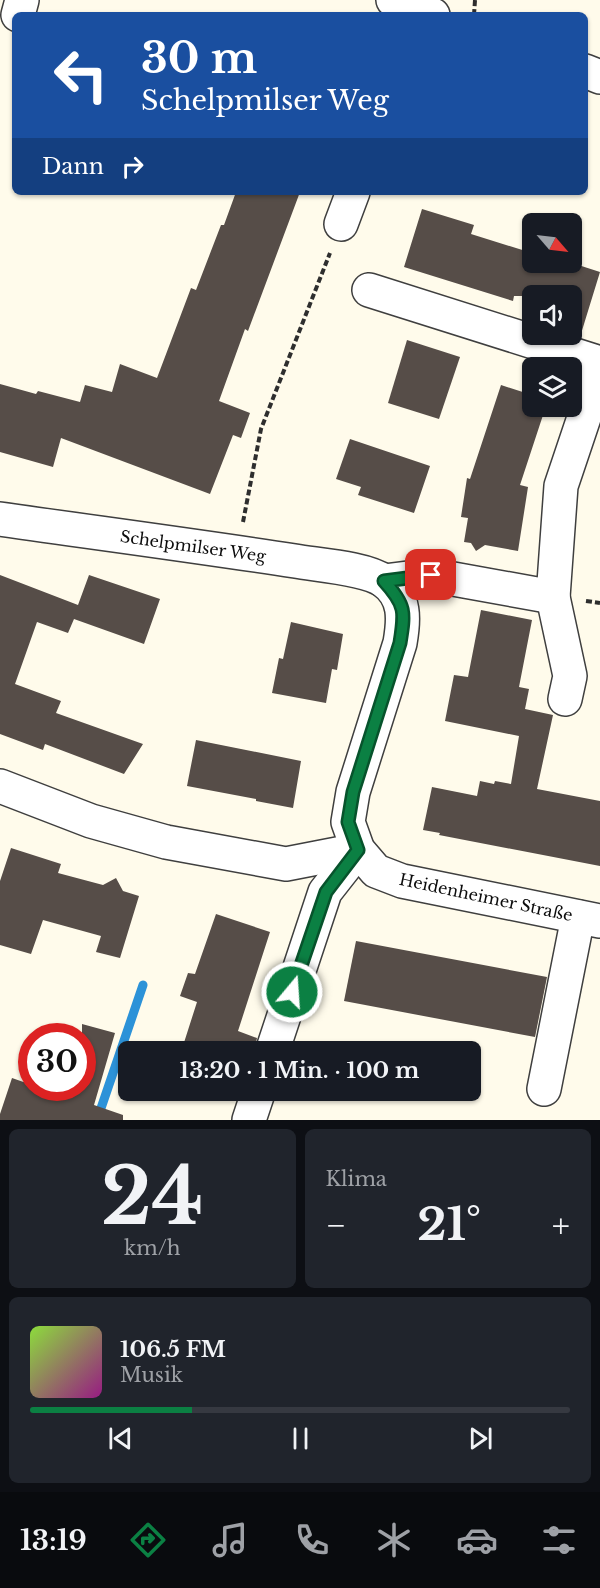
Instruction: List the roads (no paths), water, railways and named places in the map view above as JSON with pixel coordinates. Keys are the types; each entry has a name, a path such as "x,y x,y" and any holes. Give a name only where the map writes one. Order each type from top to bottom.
{"street":[{"path":"341,224 352,195"},
{"path":"369,290 600,363"},
{"path":"565,699 570,676 553,597 561,486 600,370"},
{"name":"Schelpmilser Weg","path":"0,519 238,552 359,572 384,581 431,575 553,597"},
{"path":"358,850 348,822 353,792 400,643 404,618 399,598 384,581"},
{"path":"0,786 102,824 166,842 286,864 358,850"},
{"path":"276,1041 326,892 358,850"},
{"name":"Heidenheimer Straße","path":"358,850 376,871 402,881 589,919"},
{"path":"544,1089 589,919"},
{"path":"249,1120 255,1101"}],"waterway":[{"path":"97,1120 143,985"}]}
